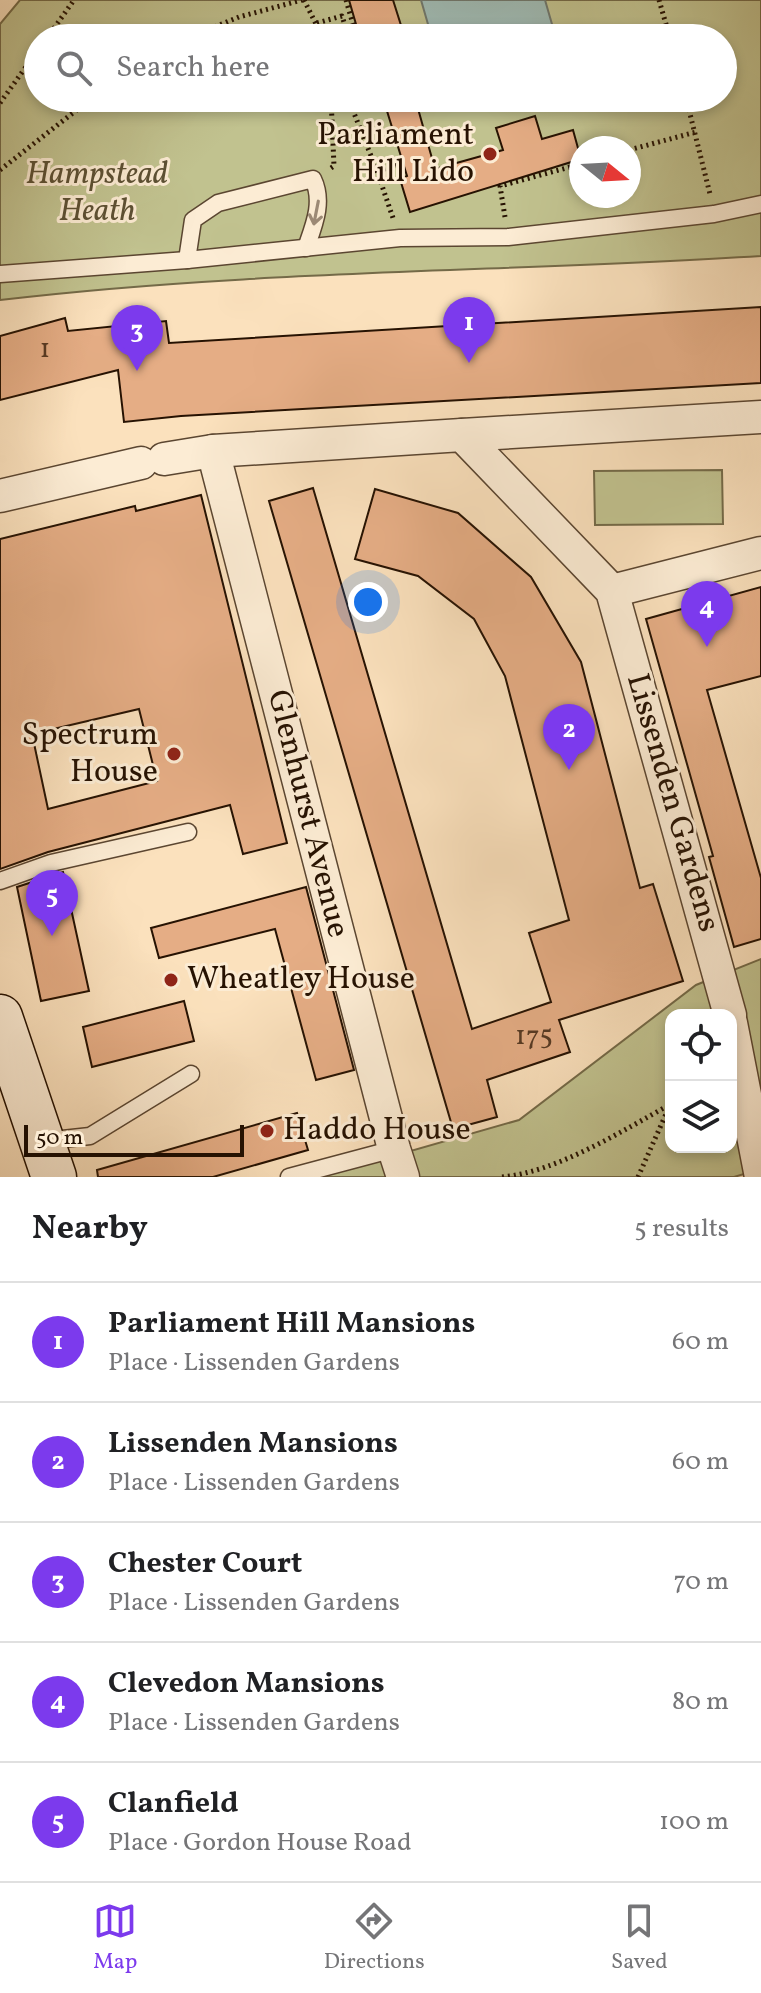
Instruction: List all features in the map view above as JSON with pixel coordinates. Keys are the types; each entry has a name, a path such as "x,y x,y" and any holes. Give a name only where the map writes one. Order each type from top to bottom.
{"main road":[{"path":"0,1017 49,1159"}],"street":[{"path":"0,496 152,461 213,451 761,417"},
{"name":"Lissenden Gardens","path":"462,435 612,591 728,1009"},
{"name":"Glenhurst Avenue","path":"213,451 399,1163"},
{"path":"612,591 761,553"},
{"path":"737,1054 761,1177"}],"lane":[{"path":"187,260 193,220 218,203 313,179 318,189 317,216 306,248"},
{"path":"0,274 187,260 400,238 508,237 714,214 761,204"},
{"path":"0,881 51,863 188,832"},
{"path":"49,1159 191,1074"},
{"path":"289,1177 399,1163"}],"path":[{"path":"57,24 74,0"},
{"path":"218,24 303,0 317,23 342,16 345,24"},
{"path":"346,0 353,24"},
{"path":"659,0 666,24"},
{"path":"0,103 24,70"},
{"path":"0,170 74,112"},
{"path":"313,179 334,166 332,112"},
{"path":"354,112 400,238"},
{"path":"690,112 714,214"},
{"path":"641,147 696,132"},
{"path":"377,171 398,165 403,178"},
{"path":"508,237 500,186 569,167"},
{"path":"502,1177 520,1176 592,1147 665,1107"},
{"path":"638,1177 665,1115"}],"green space":[{"name":"Hampstead Heath","path":"20,0 761,0 761,256 285,277 0,300 0,24"},
{"path":"722,470 723,524 595,525 594,471"},
{"path":"761,959 761,1169 734,1177 320,1177 519,1120 696,985"}],"water":[{"path":"421,0 545,0 552,24 428,24"}],"building":[{"path":"349,0 393,0 401,24 356,24"},
{"path":"387,112 419,112 435,169 503,150 496,128 535,116 542,139 573,130 575,136 569,136 569,163 410,212 400,179 407,176"},
{"path":"761,307 761,383 181,416 124,422 118,370 0,400 0,336 65,318 68,331 166,321 169,343"},
{"path":"313,488 472,1029 551,1002 529,933 569,920 505,676 474,619 418,576 355,559 375,489 458,513 531,577 581,662 640,888 653,884 683,981 559,1020 570,1052 487,1080 497,1117 453,1129 269,501"},
{"path":"201,495 287,843 243,854 230,805 48,852 0,869 0,539 135,506 136,511","holes":["139,709 157,781 48,809 32,734"]},
{"path":"761,587 761,676 707,690 761,878 761,939 734,947 709,857 713,856 646,619"},
{"path":"63,872 89,991 41,1001 17,887"},
{"path":"306,887 354,1070 316,1080 275,929 159,958 151,928"},
{"path":"184,1001 194,1041 92,1067 83,1027"},
{"name":"Haddo House","path":"297,1113 308,1150 213,1177 98,1177 97,1170"}],"place":[{"name":"Parliament Hill Lido","path":"490,154"},
{"name":"Parliament Hill Mansions","path":"469,363"},
{"name":"Chester Court","path":"137,371"},
{"name":"Clevedon Mansions","path":"707,647"},
{"name":"Spectrum House","path":"174,754"},
{"name":"Lissenden Mansions","path":"569,770"},
{"name":"Clanfield","path":"52,936"},
{"name":"Wheatley House","path":"171,980"},
{"name":"Haddo House","path":"267,1131"}]}
